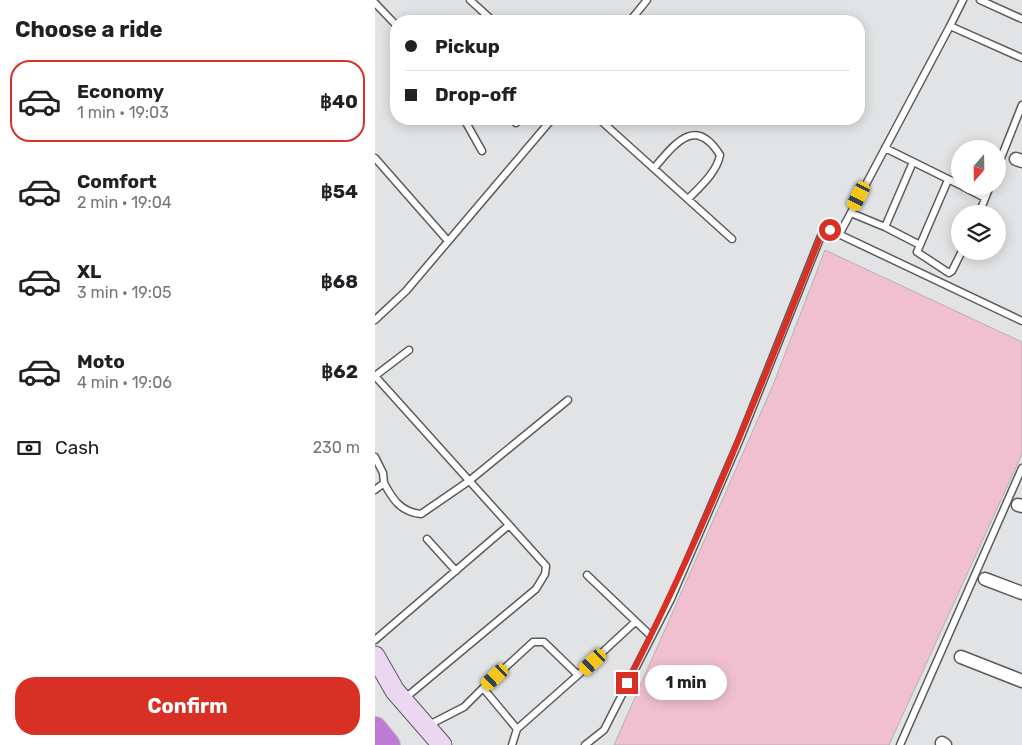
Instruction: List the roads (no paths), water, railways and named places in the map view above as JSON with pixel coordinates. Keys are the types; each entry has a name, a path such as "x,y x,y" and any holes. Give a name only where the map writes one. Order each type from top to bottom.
{"highway":[{"path":"375,729 389,745"}],"main road":[{"path":"375,656 399,695"},
{"path":"375,672 399,695 442,745"}],"street":[{"path":"985,580 1022,593"},
{"path":"961,657 1022,681"}],"lane":[{"path":"470,0 486,15"},
{"path":"635,15 647,0"},
{"path":"839,235 963,0"},
{"path":"979,0 1022,19"},
{"path":"375,3 390,19"},
{"path":"950,26 1022,58"},
{"path":"1006,145 1022,105"},
{"path":"467,125 483,152"},
{"path":"375,320 406,291 547,125"},
{"path":"606,125 732,239"},
{"path":"654,168 675,144 688,135 701,136 717,149 721,155 719,160 707,179 688,199"},
{"path":"885,148 951,181"},
{"path":"375,158 448,241"},
{"path":"885,228 913,162"},
{"path":"948,180 920,245 918,254 949,272 952,271 958,260"},
{"path":"979,195 985,198"},
{"path":"982,205 986,195"},
{"path":"851,212 920,245"},
{"path":"585,745 604,730 671,599 740,438 823,230 830,230 1022,321"},
{"path":"399,695 536,589 545,574 546,566 375,376 409,350"},
{"path":"375,457 381,468 383,483 392,499 403,509 421,514 469,481 568,400"},
{"path":"900,745 1022,468"},
{"path":"375,490 383,483"},
{"path":"375,640 509,524"},
{"path":"427,539 455,571"},
{"path":"587,575 651,636"},
{"path":"512,745 517,729 635,622"},
{"path":"426,726 464,707 533,642 544,642 578,675"},
{"path":"483,688 517,729"}]}
